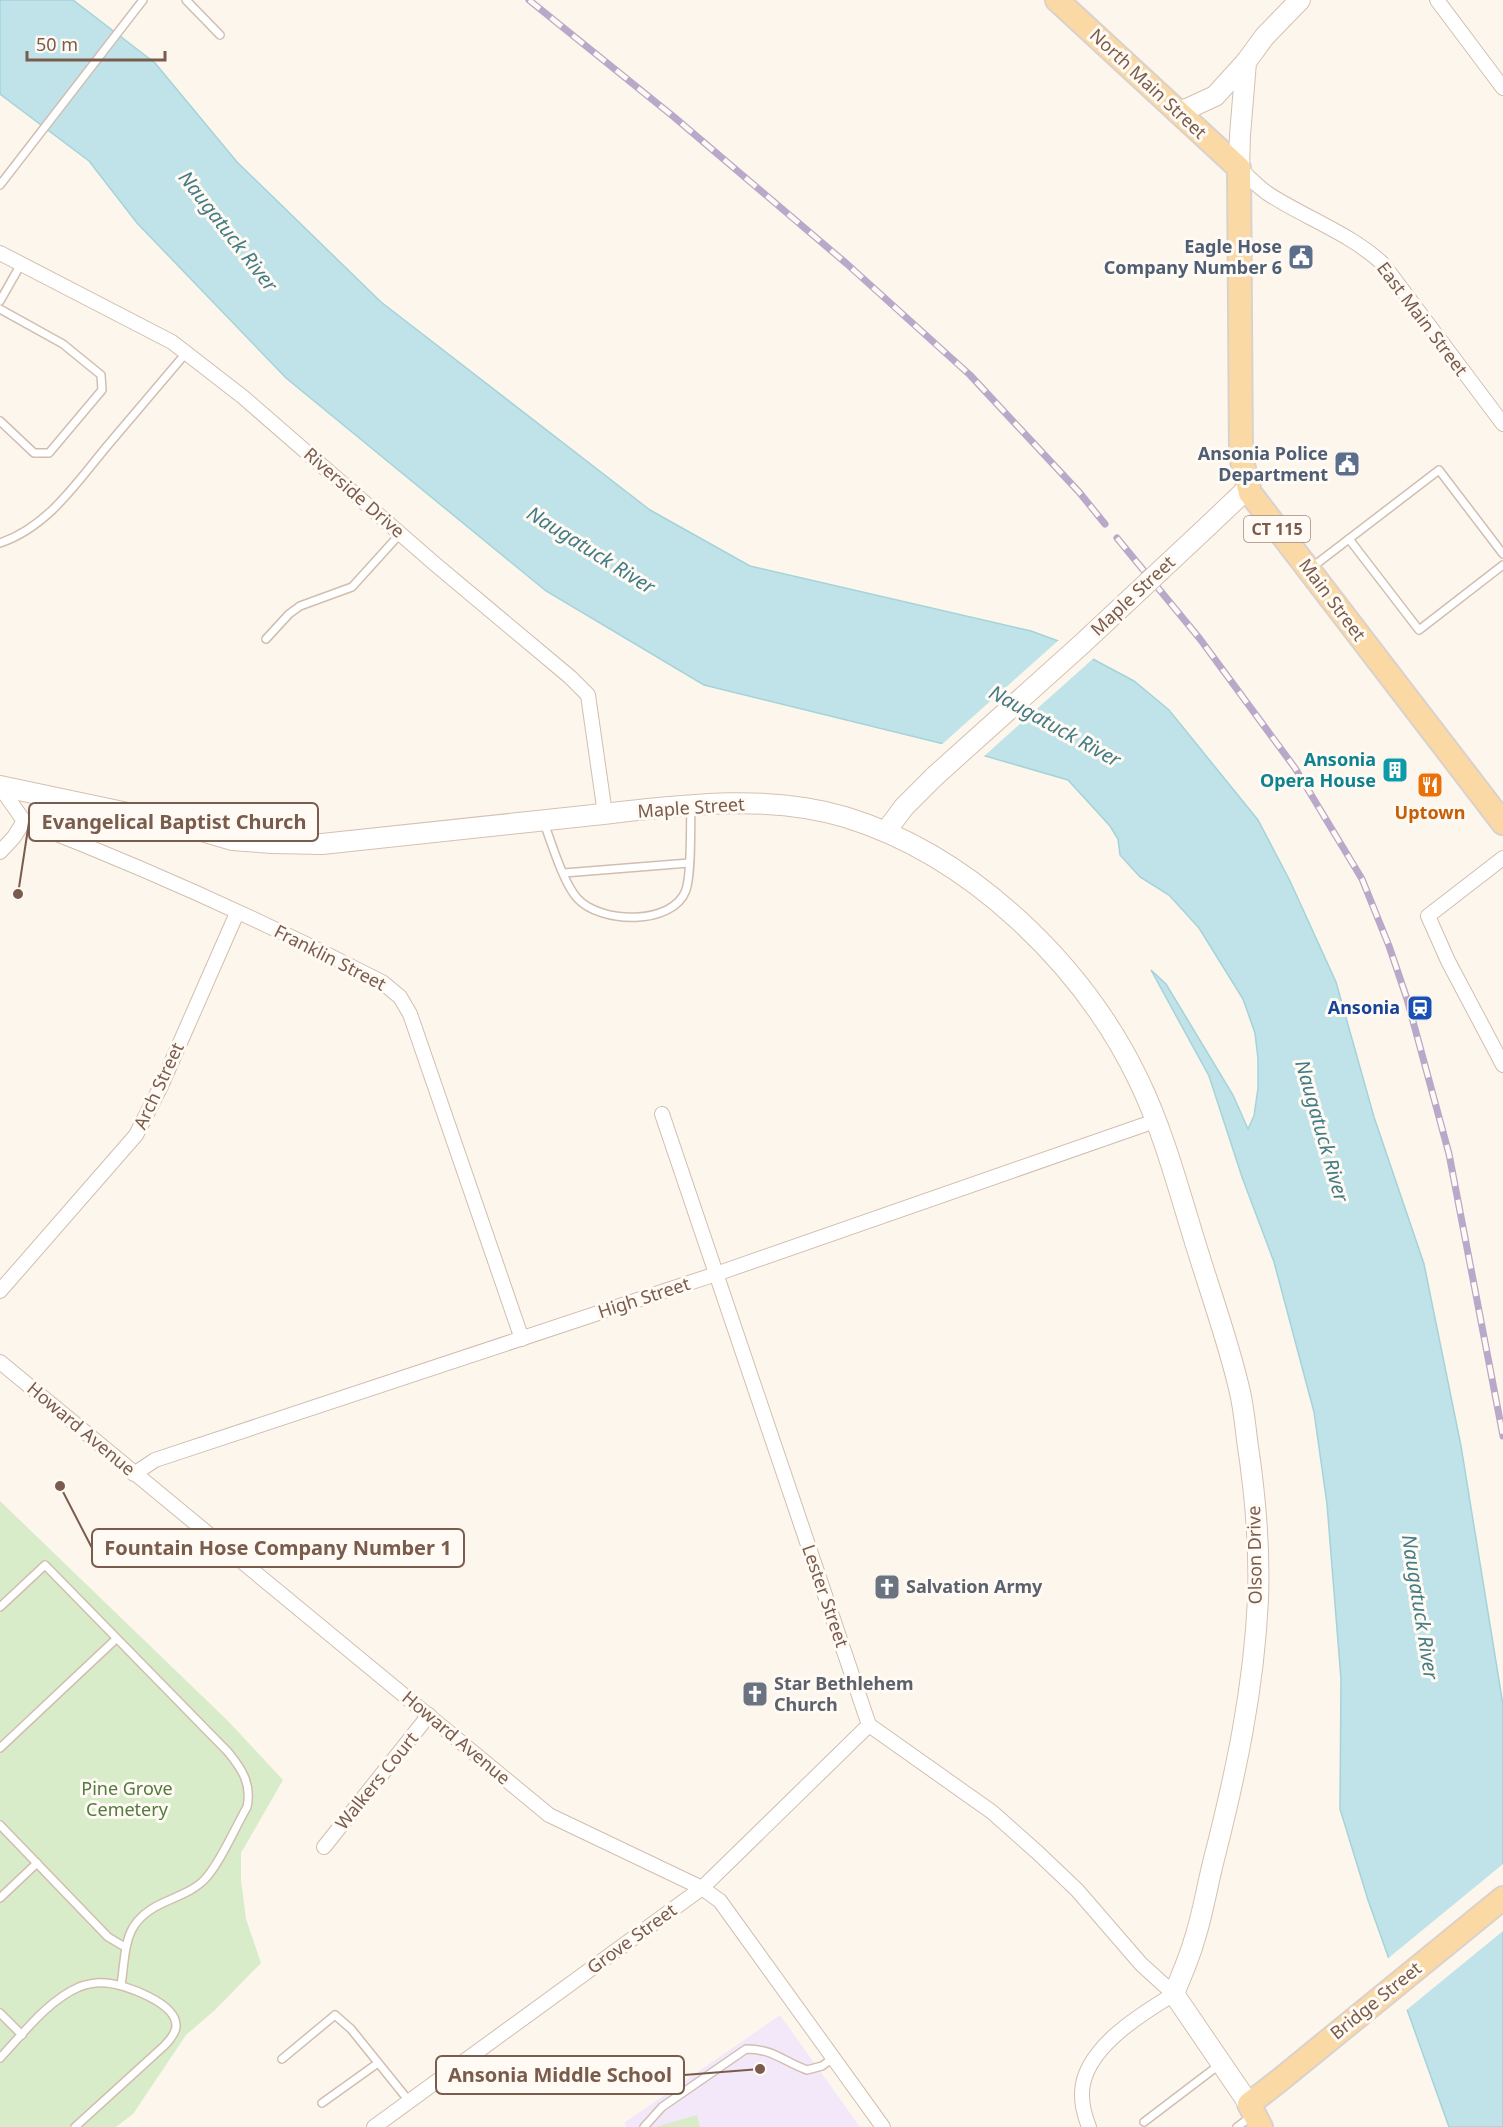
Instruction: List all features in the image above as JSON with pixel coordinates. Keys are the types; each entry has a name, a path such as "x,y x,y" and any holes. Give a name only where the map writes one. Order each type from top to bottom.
{"main road":[{"name":"North Main Street","path":"1057,0 1239,168"},
{"path":"1178,113 1215,96 1246,62 1265,36 1300,0"},
{"path":"1239,168 1246,62"},
{"name":"Main Street","path":"1239,168 1241,457 1250,493 1503,823"},
{"name":"Maple Street","path":"0,787 175,824 232,840 272,843 322,844 605,814 691,806 762,803 806,808 842,816 886,831 904,807 935,776 1090,636 1248,488"},
{"path":"886,831 938,858 1002,906 1054,956 1109,1029 1138,1080 1155,1121"},
{"name":"Olson Drive","path":"1155,1121 1240,1388 1252,1478 1258,1595 1253,1667 1229,1800 1195,1940 1174,1994"},
{"name":"Bridge Street","path":"1250,2118 1347,2025 1503,1898"},
{"path":"1174,1994 1221,2063 1250,2118"}],"street":[{"path":"1437,0 1503,88"},
{"name":"East Main Street","path":"1239,168 1265,192 1356,244 1383,264 1503,424"},
{"name":"Riverside Drive","path":"0,254 172,342 243,397 400,534 570,676 588,695 605,814"},
{"path":"0,787 24,821 14,837 0,852"},
{"name":"Franklin Street","path":"24,821 237,913 382,982 393,990 406,1004 522,1339"},
{"path":"1503,858 1428,916 1448,961 1503,1065"},
{"name":"Arch Street","path":"0,1291 136,1136 161,1086 237,913"},
{"name":"Lester Street","path":"662,1114 869,1725"},
{"name":"High Street","path":"134,1474 155,1461 716,1274 1155,1121"},
{"name":"Howard Avenue","path":"0,1362 549,1815 702,1888 720,1901 883,2127"},
{"name":"Walkers Court","path":"324,1847 429,1715"},
{"path":"869,1725 992,1812 1077,1890 1141,1964 1174,1994 1119,2031 1095,2058 1085,2077 1082,2094 1089,2127"},
{"name":"Grove Street","path":"374,2127 702,1888 869,1725"}],"lane":[{"path":"0,185 143,0"},
{"path":"186,0 220,35"},
{"path":"0,301 21,264"},
{"path":"0,309 63,344 100,375 102,390 49,453 34,453 0,421"},
{"path":"0,543 17,537 40,521 65,497 186,353"},
{"path":"1309,570 1438,471 1503,554"},
{"path":"266,639 289,614 300,606 352,587 400,534"},
{"path":"1349,538 1419,630 1503,565"},
{"path":"544,820 564,873 577,898 589,908 610,916 624,918 650,916 677,904 686,890 691,806"},
{"path":"564,873 689,863"},
{"path":"0,1607 45,1565 228,1752 244,1775 249,1797 247,1807 213,1869 205,1880 144,1915 130,1931 125,1947 121,1985"},
{"path":"0,1748 116,1639"},
{"path":"0,1825 108,1937 125,1947"},
{"path":"0,1898 37,1863"},
{"path":"0,2058 54,2002 77,1988 89,1984 121,1985 165,2006 175,2019 176,2028 164,2046 75,2127"},
{"path":"0,2013 22,2035"},
{"path":"282,2059 335,2015 351,2029 409,2101"},
{"path":"644,2127 662,2107 746,2049 760,2049 773,2053 807,2070 822,2066 833,2058"},
{"path":"322,2103 378,2063"},
{"path":"1144,2122 1221,2063"}],"shaded area":[{"path":"780,2015 860,2127 627,2127 624,2123"}],"green space":[{"name":"Pine Grove Cemetery","path":"0,1501 229,1722 283,1780 241,1853 241,1880 246,1919 261,1963 215,2010 186,2035 133,2114 116,2127 0,2127"},
{"path":"697,2115 700,2127 655,2127"}],"water":[{"name":"Naugatuck River","path":"0,0 73,0 155,63 237,162 381,302 650,510 750,566 1031,631 1061,642 1134,681 1169,710 1258,820 1290,881 1336,982 1374,1117 1424,1264 1461,1446 1503,1705 1503,2127 1449,2127 1368,1900 1340,1809 1341,1679 1327,1504 1314,1412 1274,1262 1242,1177 1209,1076 1151,970 1166,984 1233,1095 1248,1129 1254,1116 1258,1088 1255,1033 1243,999 1199,928 1169,895 1140,877 1120,855 1118,839 1110,826 1068,780 944,744 704,685 546,591 286,378 137,223 89,161 0,94"}],"pier":[{"path":"1060,639 1095,657 982,758 940,746"},
{"path":"1503,1864 1503,1931 1404,2012 1386,1960"}],"railway":[{"path":"529,0 674,117 847,264 970,375 1079,492 1105,524"},
{"path":"1117,538 1200,639 1295,768 1362,879 1407,999 1449,1154 1503,1436"}],"place":[{"name":"Eagle Hose Company Number 6","path":"1301,257"},
{"name":"Ansonia Police Department","path":"1347,464"},
{"name":"Ansonia Opera House","path":"1395,770"},
{"name":"Uptown","path":"1430,785"},
{"name":"Evangelical Baptist Church","path":"18,894"},
{"name":"Ansonia","path":"1420,1008"},
{"name":"Fountain Hose Company Number 1","path":"60,1486"},
{"name":"Salvation Army","path":"887,1587"},
{"name":"Star Bethlehem Church","path":"755,1694"},
{"name":"Ansonia Middle School","path":"760,2069"}]}
